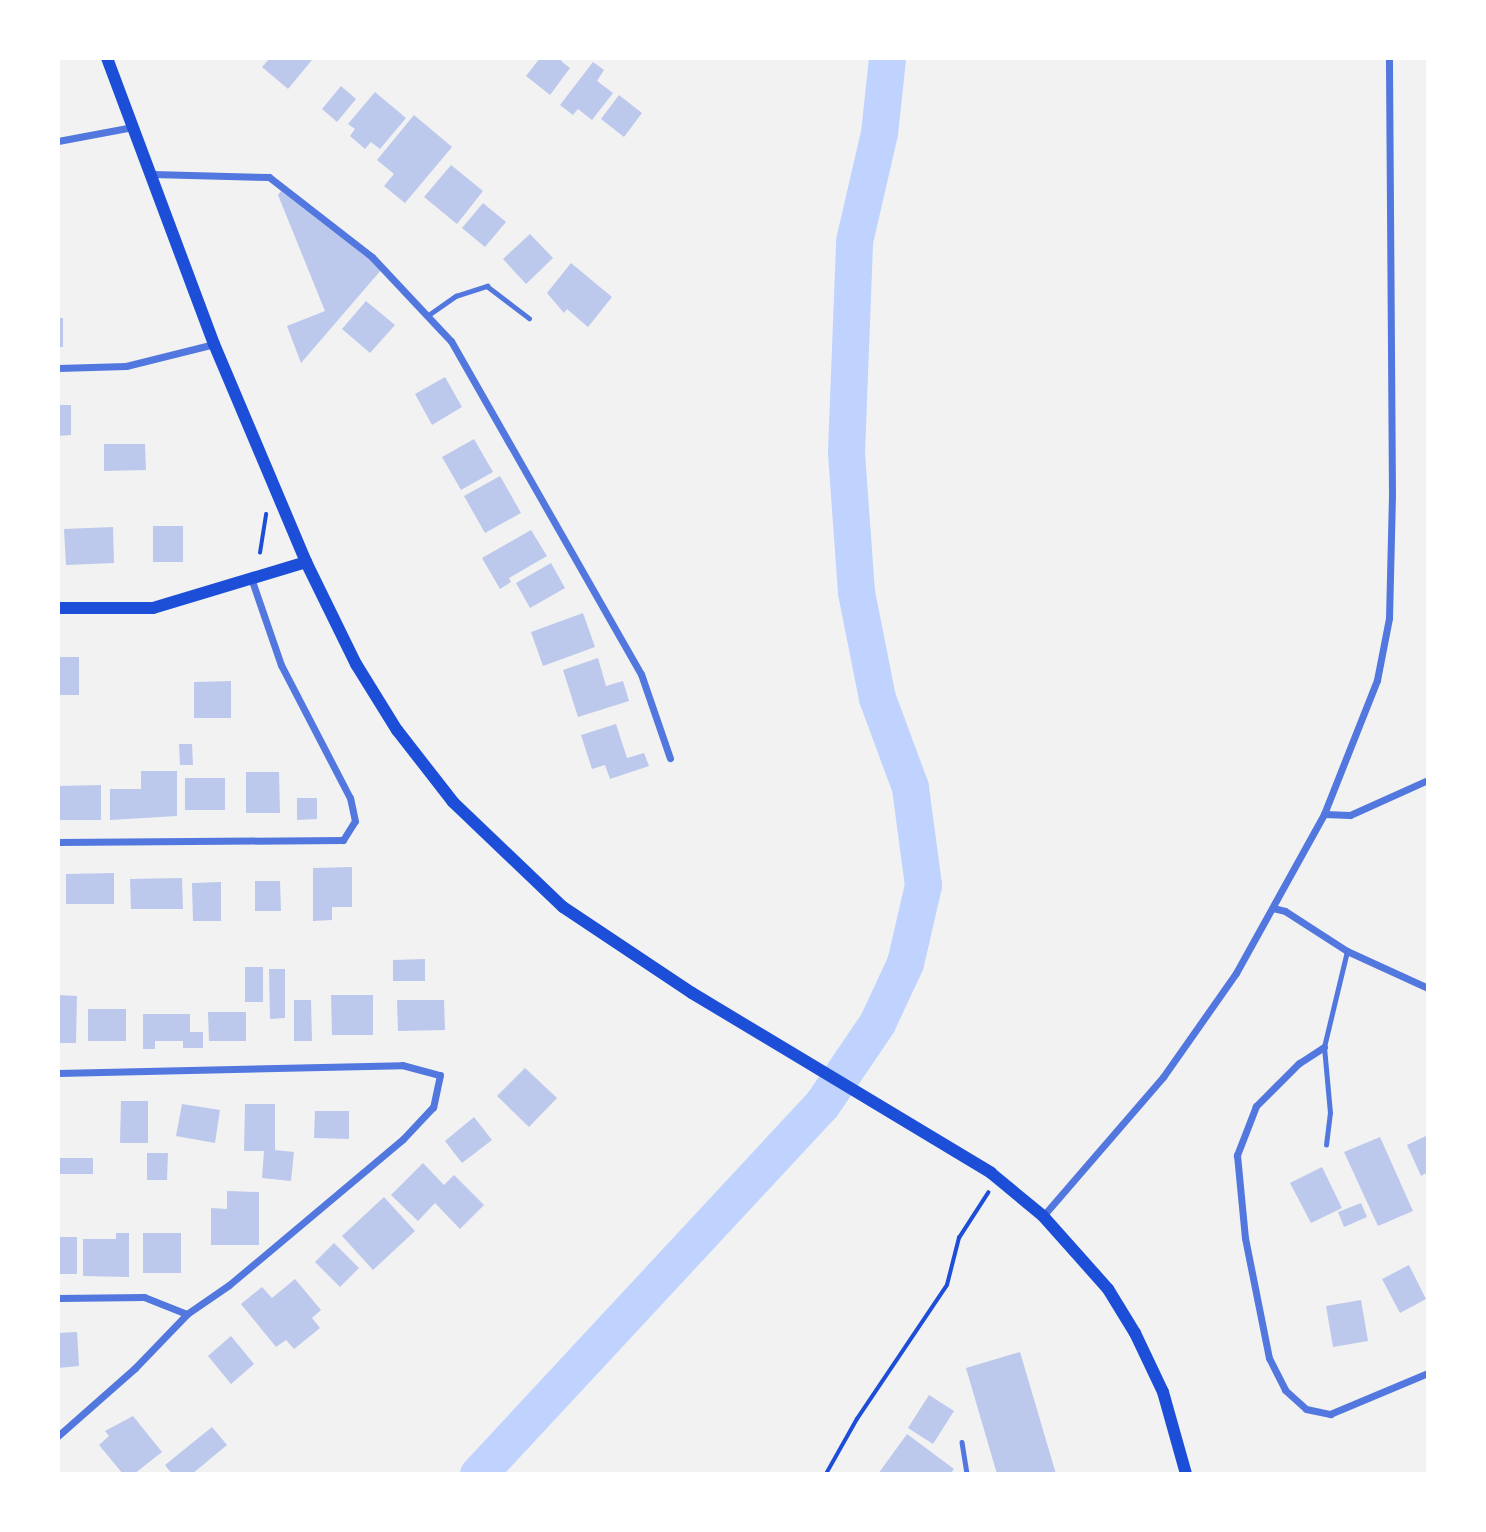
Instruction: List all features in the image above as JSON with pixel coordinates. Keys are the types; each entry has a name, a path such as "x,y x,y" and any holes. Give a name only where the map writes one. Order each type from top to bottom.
{"main road":[{"path":"107,58 214,344 306,562 356,664 397,730 453,802 563,907 691,993 991,1174 1044,1216 1108,1289 1135,1333 1163,1392 1186,1474"},
{"path":"58,608 153,608 252,581 306,562"}],"street":[{"path":"1044,1216 1192,1038 1273,908 1324,814 1377,680 1389,618 1392,495 1389,58"},
{"path":"58,141 134,127"},
{"path":"152,174 269,177 372,257 451,341 640,674 670,758"},
{"path":"58,368 126,366 214,344"},
{"path":"58,842 343,840 355,821 350,798 281,665 252,581"},
{"path":"1324,814 1350,815 1428,780"},
{"path":"1273,908 1284,911 1347,951 1428,988"},
{"path":"1324,1047 1299,1063 1256,1106 1237,1155 1245,1238 1269,1358 1285,1390 1306,1409 1330,1414 1428,1373"},
{"path":"58,1073 402,1065 440,1075 433,1107 402,1139 229,1285 187,1314 135,1368 58,1436"},
{"path":"58,1298 144,1297 187,1314"}],"lane":[{"path":"427,316 456,296 487,286 529,318"},
{"path":"1326,1145 1330,1113 1324,1047 1347,951"},
{"path":"962,1441 967,1474"}],"path":[{"path":"260,553 266,514"},
{"path":"826,1474 857,1419 947,1284 959,1238 988,1193"}],"building":[{"path":"270,58 312,60 288,89 262,67"},
{"path":"540,58 563,58 561,61 570,68 550,95 526,76"},
{"path":"593,62 604,70 597,81 613,93 592,120 578,109 573,115 560,105"},
{"path":"341,86 356,99 337,122 322,109"},
{"path":"375,92 406,118 380,149 371,142 365,149 350,136 355,129 348,124"},
{"path":"619,95 642,113 624,137 601,119"},
{"path":"414,115 452,147 405,203 384,186 394,174 377,160"},
{"path":"451,165 483,191 457,224 424,197"},
{"path":"281,191 382,269 301,363 287,326 325,311 278,195"},
{"path":"483,203 506,222 485,247 462,228"},
{"path":"530,234 553,258 526,284 503,259"},
{"path":"571,263 612,297 588,327 567,309 564,313 547,293"},
{"path":"366,301 395,325 370,353 342,329"},
{"path":"58,318 63,318 63,347 58,347"},
{"path":"445,377 462,407 432,425 415,394"},
{"path":"58,405 71,405 71,435 58,436"},
{"path":"474,439 493,472 461,490 442,457"},
{"path":"104,444 145,444 146,470 104,471"},
{"path":"500,476 521,513 485,533 464,496"},
{"path":"153,526 183,526 183,562 153,562"},
{"path":"113,527 114,563 66,565 64,529"},
{"path":"531,530 547,556 509,578 511,582 500,589 482,558"},
{"path":"551,563 565,588 530,608 516,583"},
{"path":"583,613 595,647 543,666 531,632"},
{"path":"58,657 79,657 79,695 58,695"},
{"path":"598,658 606,686 623,681 629,701 578,717 563,670"},
{"path":"231,681 231,718 194,718 194,682"},
{"path":"616,724 627,758 644,753 649,766 610,779 605,765 592,769 581,735"},
{"path":"179,744 192,744 193,765 180,765"},
{"path":"141,771 177,771 177,816 110,820 110,789 141,789"},
{"path":"246,772 279,772 280,813 246,813"},
{"path":"185,778 225,778 225,810 185,810"},
{"path":"101,785 101,820 58,820 58,786"},
{"path":"297,798 317,798 317,819 297,820"},
{"path":"352,867 352,907 332,907 332,920 313,921 313,868"},
{"path":"114,873 114,904 66,904 66,874"},
{"path":"182,878 183,909 131,909 130,879"},
{"path":"255,881 280,881 281,911 255,911"},
{"path":"221,882 221,921 193,921 192,883"},
{"path":"425,959 425,981 393,981 393,960"},
{"path":"245,967 263,967 263,1002 245,1002"},
{"path":"269,969 285,969 285,1018 270,1019"},
{"path":"58,995 77,996 76,1043 58,1043"},
{"path":"331,995 373,995 373,1035 332,1035"},
{"path":"294,1000 311,1000 312,1041 294,1041"},
{"path":"397,1000 444,1000 445,1030 398,1031"},
{"path":"88,1009 126,1009 126,1041 88,1041"},
{"path":"208,1012 246,1012 246,1041 209,1041"},
{"path":"143,1014 190,1014 190,1032 203,1032 203,1048 183,1048 183,1041 155,1041 155,1049 143,1049"},
{"path":"525,1068 557,1098 529,1127 497,1096"},
{"path":"121,1101 148,1101 148,1143 120,1143"},
{"path":"182,1104 220,1110 215,1143 176,1136"},
{"path":"245,1104 275,1104 275,1150 294,1152 291,1181 262,1178 264,1151 244,1151"},
{"path":"315,1111 349,1111 349,1139 314,1138"},
{"path":"474,1117 492,1140 462,1163 445,1141"},
{"path":"1428,1135 1428,1172 1421,1176 1407,1145"},
{"path":"1380,1137 1413,1211 1378,1226 1344,1152"},
{"path":"147,1153 168,1153 167,1180 147,1180"},
{"path":"59,1158 93,1158 93,1174 59,1174"},
{"path":"423,1163 444,1185 454,1175 484,1205 460,1229 435,1203 418,1221 391,1195"},
{"path":"1322,1167 1342,1208 1311,1223 1290,1183"},
{"path":"227,1191 259,1192 259,1245 211,1245 211,1208 227,1209"},
{"path":"384,1197 415,1231 373,1270 342,1236"},
{"path":"1361,1203 1367,1217 1344,1227 1338,1212"},
{"path":"116,1233 129,1233 129,1277 83,1276 83,1239 116,1239"},
{"path":"143,1233 181,1233 181,1273 143,1273"},
{"path":"58,1237 77,1237 77,1274 58,1274"},
{"path":"334,1243 359,1268 340,1287 315,1262"},
{"path":"1409,1265 1426,1299 1400,1313 1382,1279"},
{"path":"295,1279 321,1310 312,1318 320,1328 294,1349 286,1340 276,1347 241,1304 262,1287 272,1298"},
{"path":"1361,1300 1368,1341 1333,1347 1326,1306"},
{"path":"77,1332 79,1366 58,1368 58,1333"},
{"path":"231,1336 254,1364 231,1384 208,1356"},
{"path":"1020,1352 1056,1474 997,1474 966,1368"},
{"path":"929,1395 954,1411 933,1444 908,1428"},
{"path":"133,1416 162,1452 134,1474 123,1474 99,1445 109,1436 105,1431"},
{"path":"212,1427 227,1445 192,1474 172,1474 165,1465"},
{"path":"907,1434 954,1469 950,1474 878,1474"}],"waterway":[{"path":"478,1474 822,1104 877,1023 905,963 923,885 910,787 877,698 856,592 846,452 854,241 879,133 887,58"}]}
